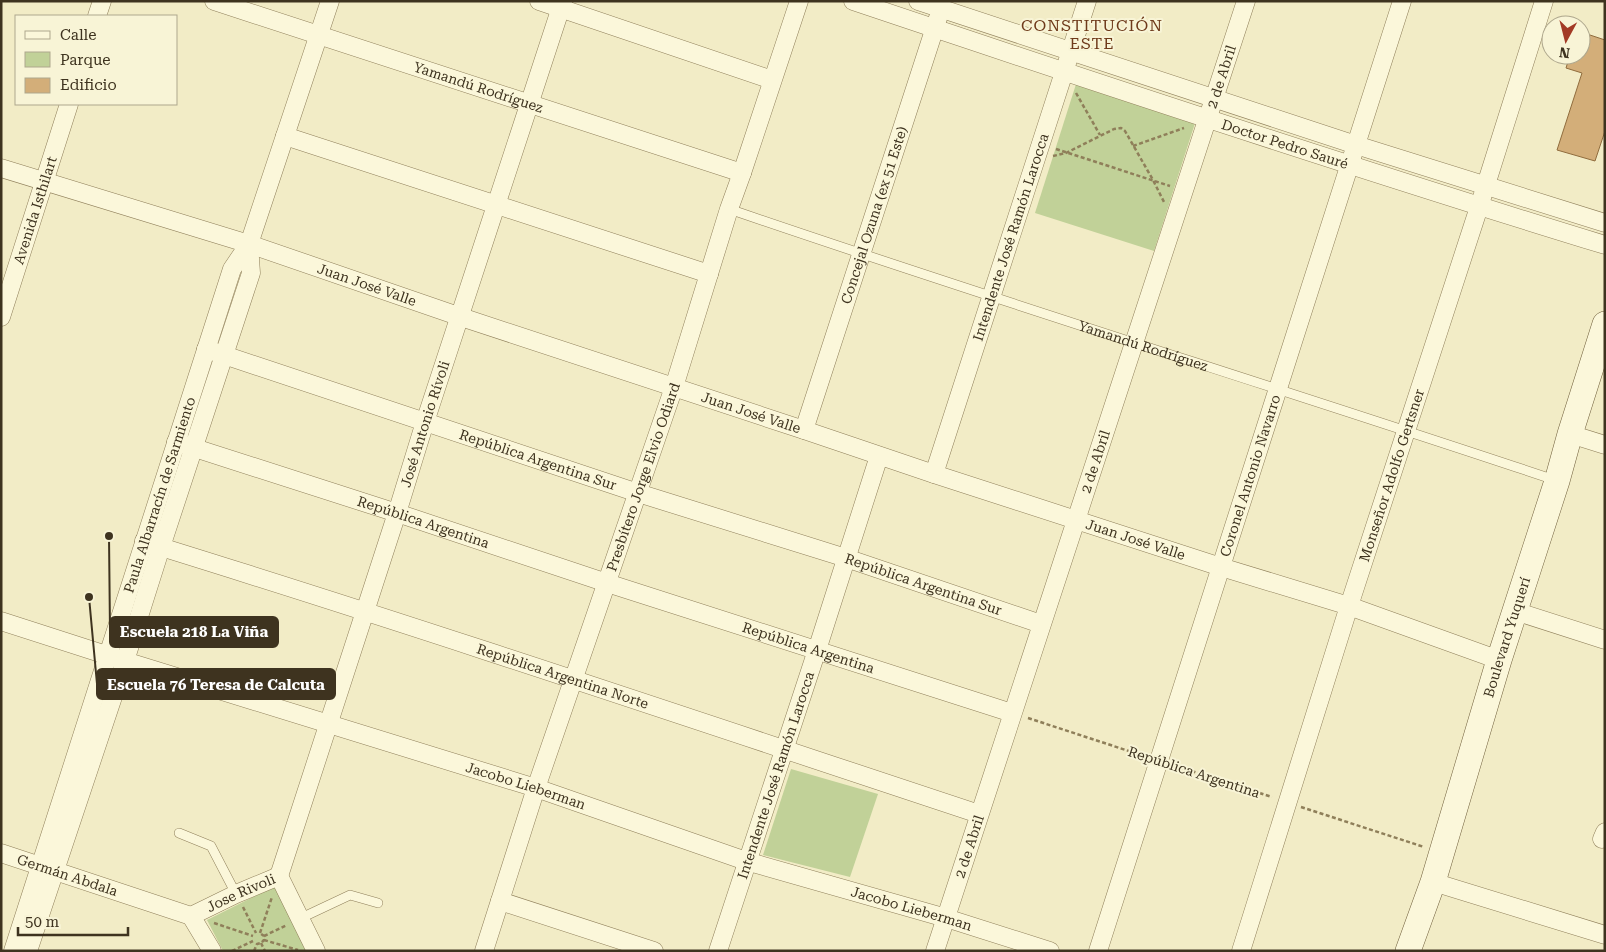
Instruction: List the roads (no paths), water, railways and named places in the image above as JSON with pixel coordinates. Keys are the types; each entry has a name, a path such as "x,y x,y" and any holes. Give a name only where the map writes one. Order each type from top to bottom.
{"street":[{"path":"97,15 102,1"},
{"name":"Yamandú Rodríguez","path":"214,1 742,173"},
{"name":"Paula Albarracín de Sarmiento","path":"13,951 47,868 125,661 176,442 232,269 249,244 330,1"},
{"path":"539,1 562,5 772,80"},
{"name":"Presbítero Jorge Elvio Odiard","path":"484,951 536,788 674,388 729,209 799,1"},
{"name":"Doctor Pedro Sauré","path":"853,1 1207,120 1605,245"},
{"name":"Doctor Pedro Sauré","path":"918,1 942,5 1071,52 1356,145 1605,223"},
{"name":"Intendente José Ramón Larocca","path":"934,474 1087,1"},
{"name":"2 de Abril","path":"935,951 1246,1"},
{"name":"Coronel Antonio Navarro","path":"1098,951 1402,1"},
{"name":"Monseñor Adolfo Gertsner","path":"1241,951 1349,606 1480,207 1544,1"},
{"name":"José Antonio Rívoli","path":"279,876 562,5"},
{"name":"Concejal Ozuna (ex 51 Este)","path":"804,430 942,5"},
{"name":"Avenida Isthilart","path":"2,312 69,105"},
{"path":"285,136 709,274"},
{"name":"Juan José Valle","path":"1,168 249,244 460,317 879,456 1221,567 1349,606 1499,660"},
{"name":"Paula Albarracín de Sarmiento","path":"28,951 47,868 108,656 152,544 194,448 251,274 249,244"},
{"name":"Boulevard Yuquerí","path":"1408,951 1433,882 1499,660 1558,481 1570,434 1605,324"},
{"name":"República Argentina Sur","path":"206,350 638,493 846,558 1041,624"},
{"path":"1570,434 1605,445"},
{"name":"República Argentina","path":"176,442 1012,713"},
{"name":"Intendente José Ramón Larocca","path":"718,951 879,456"},
{"name":"República Argentina Norte","path":"152,544 365,611 979,814"},
{"path":"1515,612 1605,640"},
{"name":"Jacobo Lieberman","path":"1,621 108,656 536,788 746,861 946,918 1050,951"},
{"name":"Germán Abdala","path":"1,853 191,916"},
{"name":"Jose Rivoli","path":"212,951 191,916 279,876 316,951"},
{"path":"1433,882 1605,934"},
{"path":"500,901 654,951"}],"lane":[{"name":"Yamandú Rodríguez","path":"729,209 861,254 1278,388 1558,481"},
{"path":"179,833 211,846 236,894"},
{"path":"299,919 350,895 378,903"}],"place":[{"name":"Escuela 218 La Viña","path":"109,536"},
{"name":"Escuela 76 Teresa de Calcuta","path":"89,597"}],"district":[{"name":"CONSTITUCIÓN ESTE","path":"1092,34"}]}
